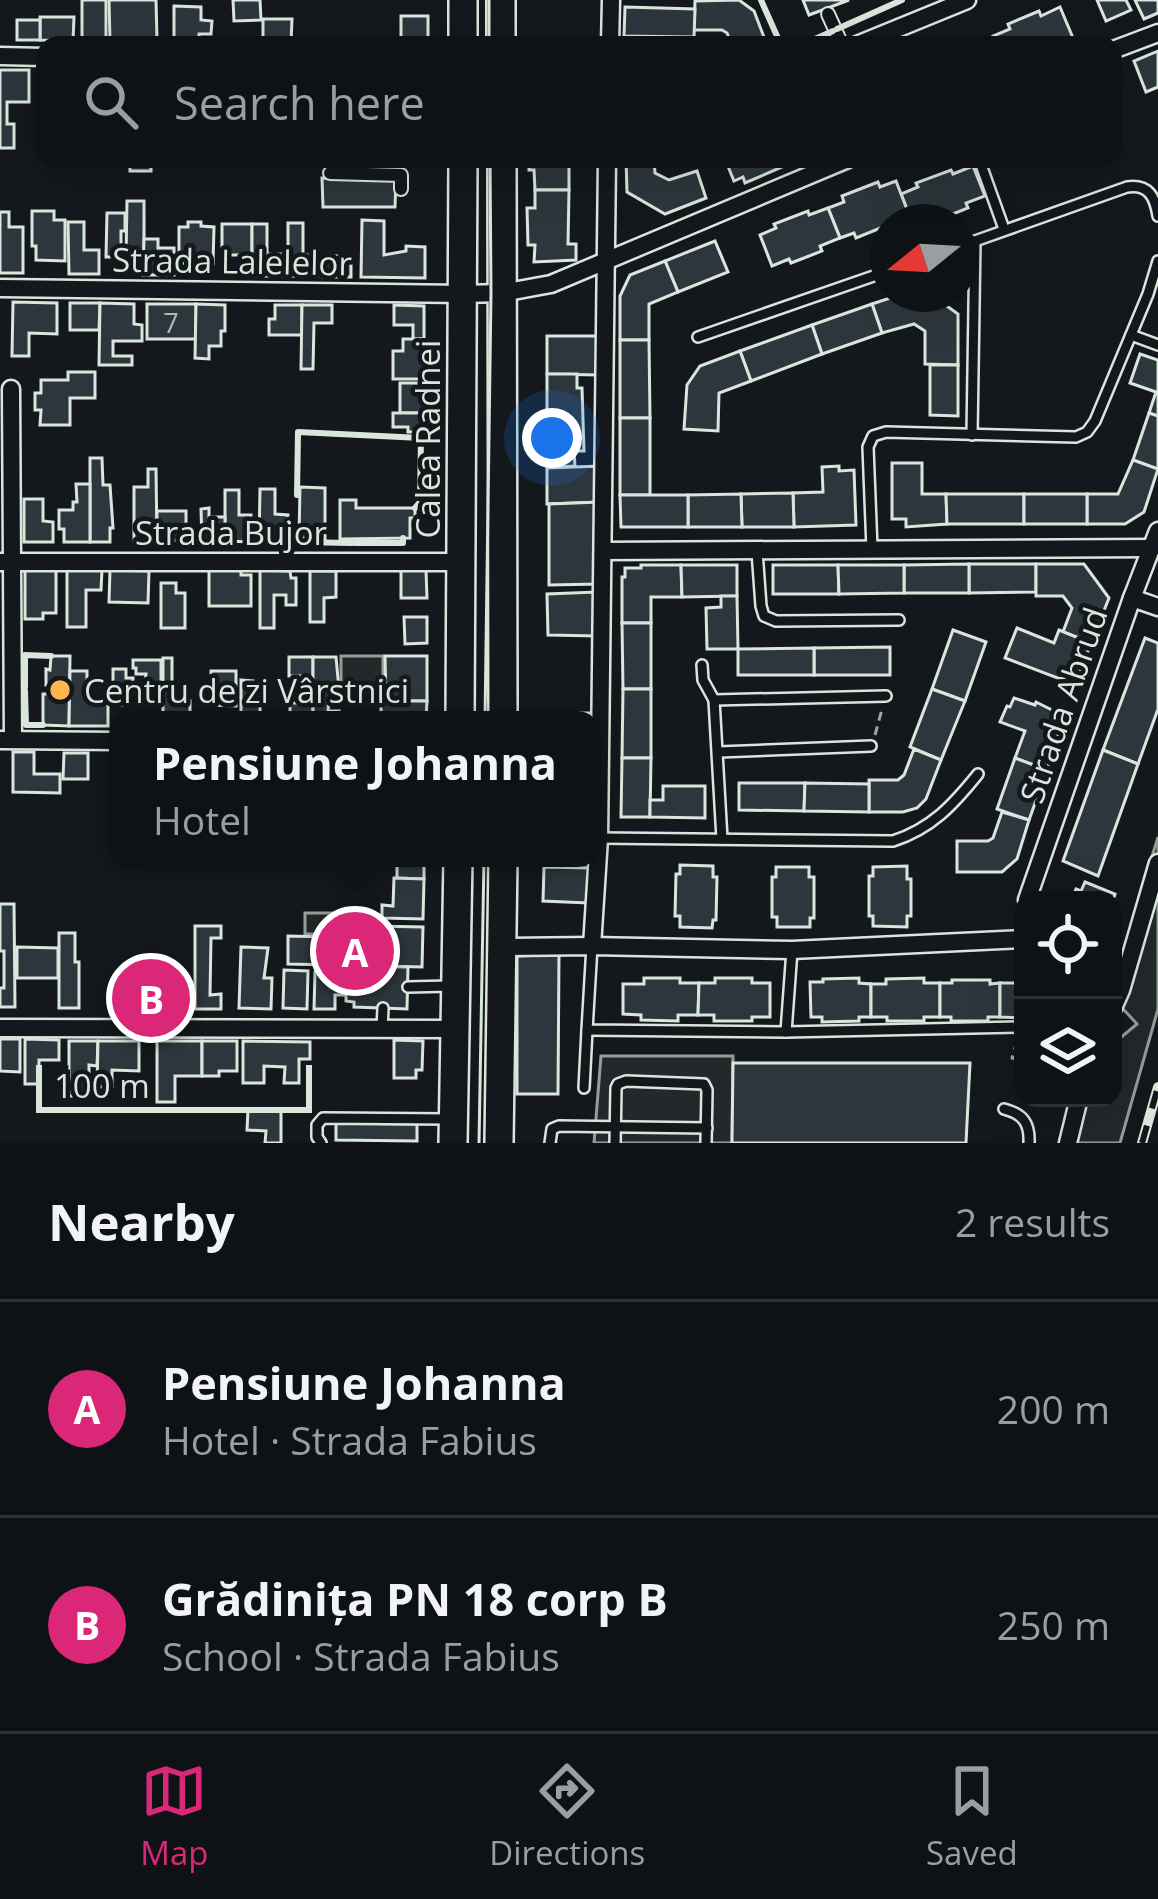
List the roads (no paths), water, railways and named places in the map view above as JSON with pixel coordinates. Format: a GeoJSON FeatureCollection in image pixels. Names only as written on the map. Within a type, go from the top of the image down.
{"type":"FeatureCollection","features":[{"type":"Feature","properties":{"kind":"main road"},"geometry":{"type":"LineString","coordinates":[[463,0],[463,36]]}},
{"type":"Feature","properties":{"kind":"main road"},"geometry":{"type":"LineString","coordinates":[[501,0],[501,36]]}},
{"type":"Feature","properties":{"kind":"main road","name":"Calea Radnei"},"geometry":{"type":"LineString","coordinates":[[460,711],[463,168]]}},
{"type":"Feature","properties":{"kind":"main road"},"geometry":{"type":"LineString","coordinates":[[502,168],[503,711]]}},
{"type":"Feature","properties":{"kind":"main road"},"geometry":{"type":"LineString","coordinates":[[454,1131],[458,867]]}},
{"type":"Feature","properties":{"kind":"main road"},"geometry":{"type":"LineString","coordinates":[[502,867],[503,1137]]}},
{"type":"Feature","properties":{"kind":"street"},"geometry":{"type":"LineString","coordinates":[[610,36],[611,0]]}},
{"type":"Feature","properties":{"kind":"street"},"geometry":{"type":"LineString","coordinates":[[879,36],[967,0]]}},
{"type":"Feature","properties":{"kind":"street"},"geometry":{"type":"LineString","coordinates":[[828,14],[838,36]]}},
{"type":"Feature","properties":{"kind":"street"},"geometry":{"type":"LineString","coordinates":[[1122,47],[1158,33]]}},
{"type":"Feature","properties":{"kind":"street"},"geometry":{"type":"LineString","coordinates":[[0,56],[36,57]]}},
{"type":"Feature","properties":{"kind":"street"},"geometry":{"type":"LineString","coordinates":[[601,723],[607,168]]}},
{"type":"Feature","properties":{"kind":"street","name":"Strada Lalelelor"},"geometry":{"type":"LineString","coordinates":[[0,288],[502,293],[551,284],[827,168]]}},
{"type":"Feature","properties":{"kind":"street"},"geometry":{"type":"LineString","coordinates":[[330,173],[401,175],[401,189]]}},
{"type":"Feature","properties":{"kind":"street"},"geometry":{"type":"LineString","coordinates":[[11,389],[6,740],[109,741]]}},
{"type":"Feature","properties":{"kind":"street"},"geometry":{"type":"LineString","coordinates":[[604,551],[872,550],[1155,539]]}},
{"type":"Feature","properties":{"kind":"street","name":"Strada Abrud"},"geometry":{"type":"LineString","coordinates":[[1030,891],[1155,539]]}},
{"type":"Feature","properties":{"kind":"street","name":"Strada Bujor"},"geometry":{"type":"LineString","coordinates":[[6,562],[463,562]]}},
{"type":"Feature","properties":{"kind":"street"},"geometry":{"type":"LineString","coordinates":[[1132,598],[1158,607]]}},
{"type":"Feature","properties":{"kind":"street"},"geometry":{"type":"LineString","coordinates":[[1117,999],[1158,863]]}},
{"type":"Feature","properties":{"kind":"street"},"geometry":{"type":"LineString","coordinates":[[592,946],[597,867]]}},
{"type":"Feature","properties":{"kind":"street"},"geometry":{"type":"LineString","coordinates":[[502,947],[792,950],[1014,939]]}},
{"type":"Feature","properties":{"kind":"street"},"geometry":{"type":"LineString","coordinates":[[0,1028],[454,1029]]}},
{"type":"Feature","properties":{"kind":"street"},"geometry":{"type":"LineString","coordinates":[[1068,1143],[1077,1107]]}},
{"type":"Feature","properties":{"kind":"lane"},"geometry":{"type":"LineString","coordinates":[[982,168],[1004,229]]}},
{"type":"Feature","properties":{"kind":"lane"},"geometry":{"type":"LineString","coordinates":[[978,240],[1139,185],[1149,190],[1158,216]]}},
{"type":"Feature","properties":{"kind":"lane"},"geometry":{"type":"LineString","coordinates":[[872,550],[868,447],[873,436],[886,432],[1076,437],[1088,432],[1158,261]]}},
{"type":"Feature","properties":{"kind":"lane"},"geometry":{"type":"LineString","coordinates":[[698,337],[870,277]]}},
{"type":"Feature","properties":{"kind":"lane"},"geometry":{"type":"LineString","coordinates":[[972,435],[974,312]]}},
{"type":"Feature","properties":{"kind":"lane"},"geometry":{"type":"LineString","coordinates":[[1130,335],[1158,345]]}},
{"type":"Feature","properties":{"kind":"lane"},"geometry":{"type":"LineString","coordinates":[[757,551],[764,616],[776,621],[899,620]]}},
{"type":"Feature","properties":{"kind":"lane"},"geometry":{"type":"LineString","coordinates":[[702,665],[703,680],[714,700],[722,839]]}},
{"type":"Feature","properties":{"kind":"lane"},"geometry":{"type":"LineString","coordinates":[[714,700],[886,696]]}},
{"type":"Feature","properties":{"kind":"lane"},"geometry":{"type":"LineString","coordinates":[[719,752],[871,746]]}},
{"type":"Feature","properties":{"kind":"lane"},"geometry":{"type":"LineString","coordinates":[[601,838],[893,841],[914,835],[952,807],[978,774]]}},
{"type":"Feature","properties":{"kind":"lane"},"geometry":{"type":"LineString","coordinates":[[584,1088],[592,946]]}},
{"type":"Feature","properties":{"kind":"lane"},"geometry":{"type":"LineString","coordinates":[[786,1032],[792,950]]}},
{"type":"Feature","properties":{"kind":"lane"},"geometry":{"type":"LineString","coordinates":[[408,987],[456,986]]}},
{"type":"Feature","properties":{"kind":"lane"},"geometry":{"type":"LineString","coordinates":[[382,1008],[382,1029]]}},
{"type":"Feature","properties":{"kind":"lane"},"geometry":{"type":"LineString","coordinates":[[587,1030],[1014,1027]]}},
{"type":"Feature","properties":{"kind":"lane"},"geometry":{"type":"LineString","coordinates":[[615,1143],[618,1084],[650,1082],[704,1084],[706,1143]]}},
{"type":"Feature","properties":{"kind":"lane"},"geometry":{"type":"LineString","coordinates":[[1004,1109],[1024,1119],[1030,1128],[1029,1143]]}},
{"type":"Feature","properties":{"kind":"lane"},"geometry":{"type":"LineString","coordinates":[[321,1143],[317,1125],[323,1118],[454,1131]]}},
{"type":"Feature","properties":{"kind":"lane"},"geometry":{"type":"LineString","coordinates":[[550,1143],[552,1130],[559,1126],[706,1128]]}},
{"type":"Feature","properties":{"kind":"tram line"},"geometry":{"type":"LineString","coordinates":[[489,0],[489,36]]}},
{"type":"Feature","properties":{"kind":"tram line"},"geometry":{"type":"LineString","coordinates":[[485,711],[490,168]]}},
{"type":"Feature","properties":{"kind":"tram line"},"geometry":{"type":"LineString","coordinates":[[479,1143],[484,867]]}},
{"type":"Feature","properties":{"kind":"railway"},"geometry":{"type":"LineString","coordinates":[[1142,1143],[1158,1087]]}},
{"type":"Feature","properties":{"kind":"place","name":"Centru de zi Vârstnici"},"geometry":{"type":"Point","coordinates":[60,690]}},
{"type":"Feature","properties":{"kind":"place","name":"Pensiune Johanna"},"geometry":{"type":"Point","coordinates":[355,951]}},
{"type":"Feature","properties":{"kind":"place","name":"Grădinița PN 18 corp B"},"geometry":{"type":"Point","coordinates":[151,998]}}]}
